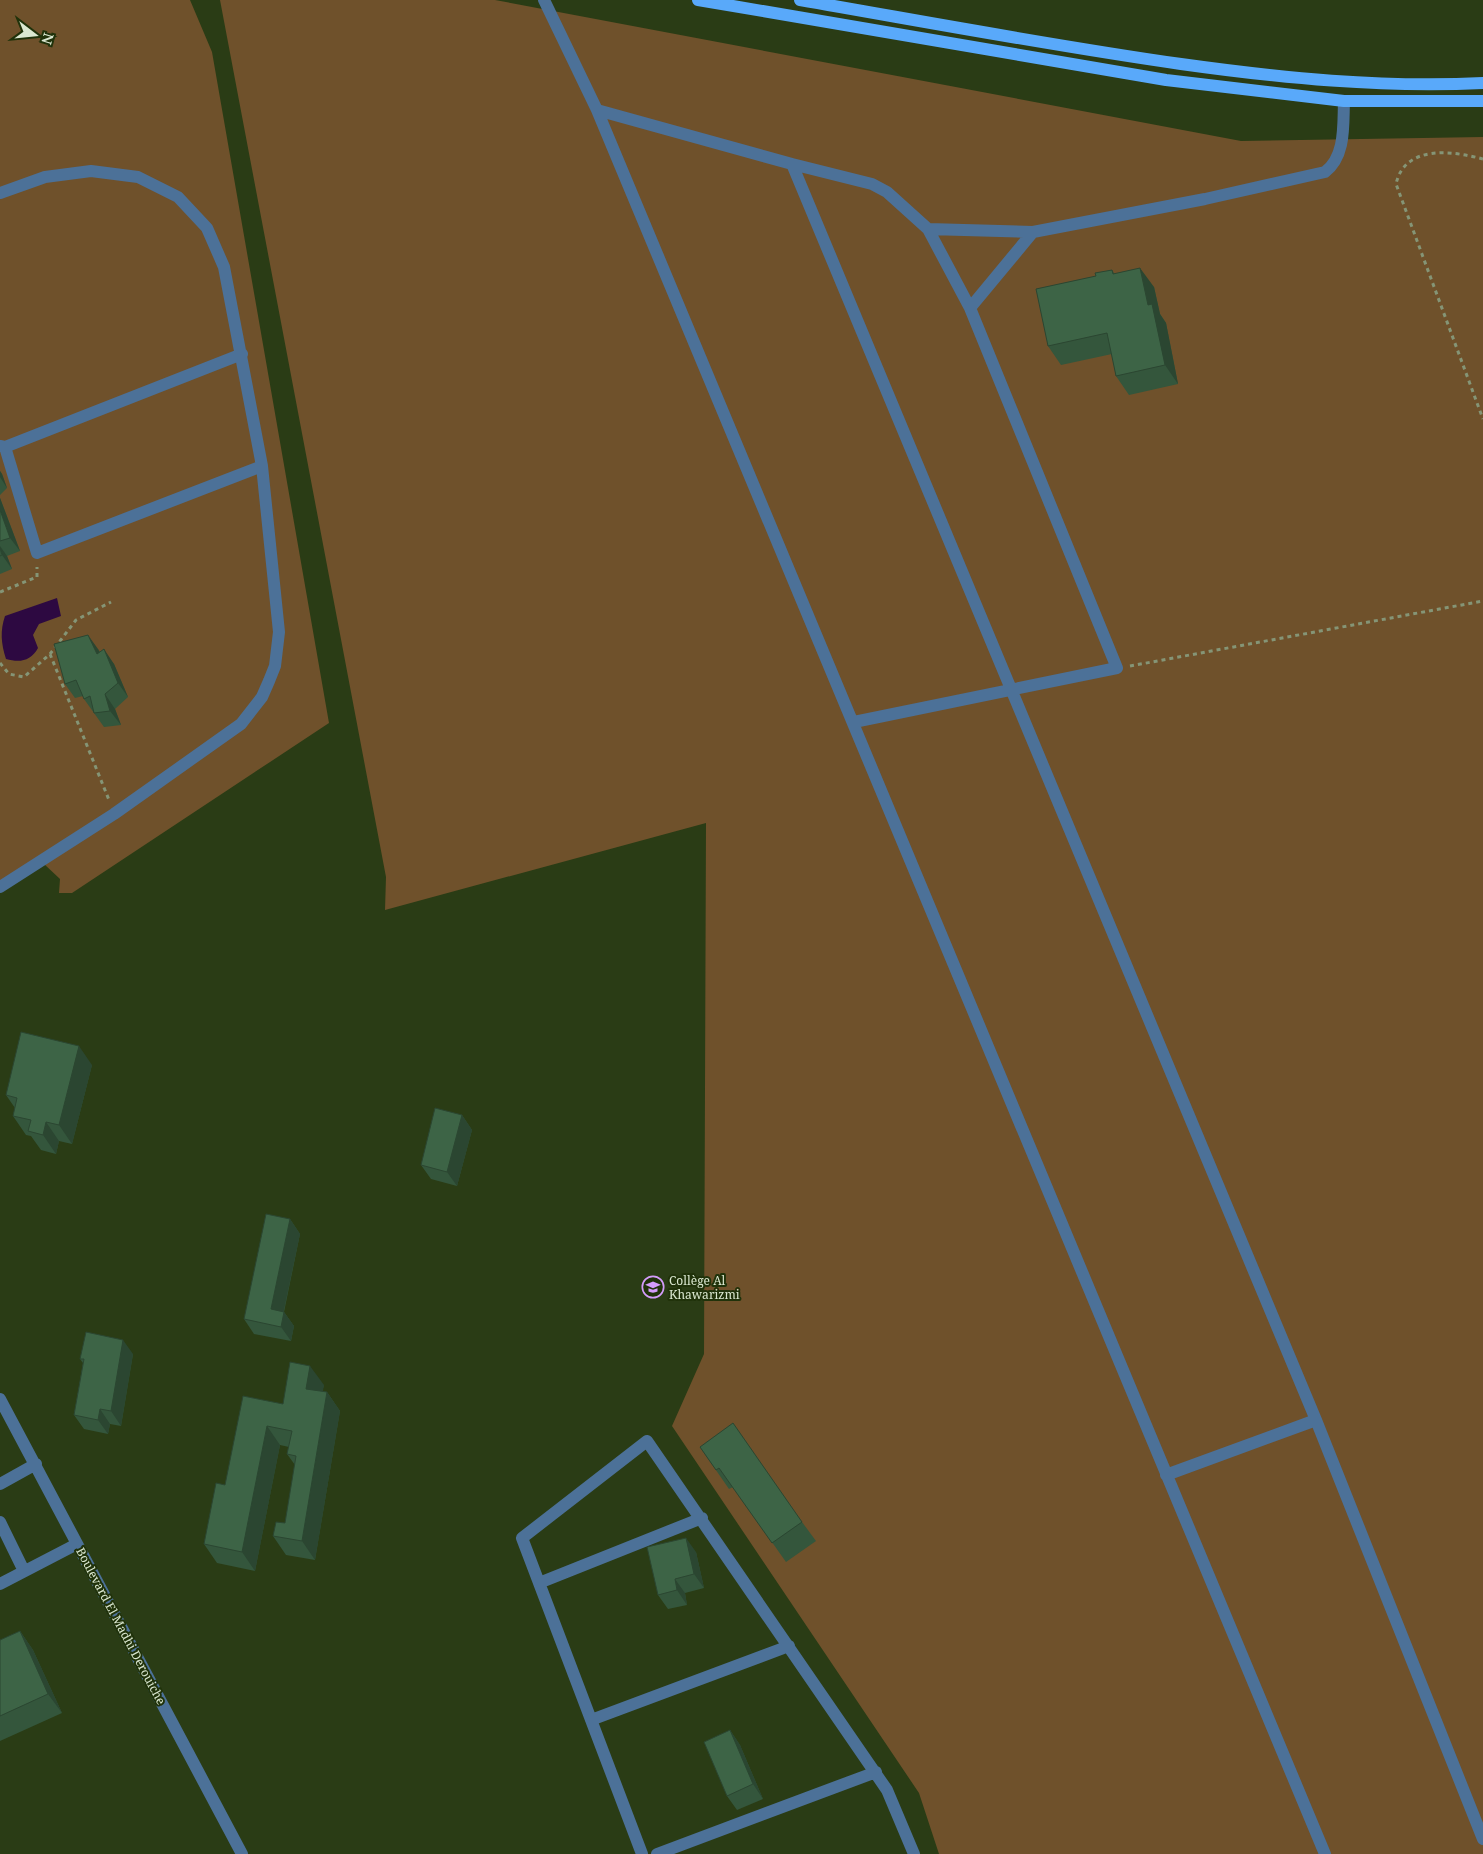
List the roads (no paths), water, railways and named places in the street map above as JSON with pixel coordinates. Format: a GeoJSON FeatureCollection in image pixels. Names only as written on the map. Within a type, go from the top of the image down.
{"type":"FeatureCollection","features":[{"type":"Feature","properties":{"kind":"main road"},"geometry":{"type":"LineString","coordinates":[[698,0],[1142,76],[1344,101],[1483,101]]}},
{"type":"Feature","properties":{"kind":"main road"},"geometry":{"type":"LineString","coordinates":[[800,0],[1103,53],[1224,70],[1330,81],[1448,85],[1483,83]]}},
{"type":"Feature","properties":{"kind":"street"},"geometry":{"type":"LineString","coordinates":[[544,0],[597,110],[1325,1854]]}},
{"type":"Feature","properties":{"kind":"street"},"geometry":{"type":"LineString","coordinates":[[928,229],[1033,232],[1205,199],[1325,172],[1335,161],[1340,149],[1344,101]]}},
{"type":"Feature","properties":{"kind":"street"},"geometry":{"type":"LineString","coordinates":[[597,110],[792,164],[860,179],[887,192],[928,229],[970,308],[1117,668],[854,722]]}},
{"type":"Feature","properties":{"kind":"street"},"geometry":{"type":"LineString","coordinates":[[792,164],[1013,688],[1316,1420],[1483,1839]]}},
{"type":"Feature","properties":{"kind":"street"},"geometry":{"type":"LineString","coordinates":[[0,193],[45,177],[91,171],[138,177],[178,197],[207,228],[224,267],[262,466],[279,632],[275,666],[269,681],[252,711],[228,735],[114,814],[0,887]]}},
{"type":"Feature","properties":{"kind":"street"},"geometry":{"type":"LineString","coordinates":[[970,308],[1033,232]]}},
{"type":"Feature","properties":{"kind":"street"},"geometry":{"type":"LineString","coordinates":[[242,354],[2,446],[37,554],[262,466]]}},
{"type":"Feature","properties":{"kind":"street","name":"Boulevard El Madhi Derouiche"},"geometry":{"type":"LineString","coordinates":[[0,1399],[242,1854]]}},
{"type":"Feature","properties":{"kind":"street"},"geometry":{"type":"LineString","coordinates":[[1166,1475],[1316,1420]]}},
{"type":"Feature","properties":{"kind":"street"},"geometry":{"type":"LineString","coordinates":[[642,1854],[522,1538],[647,1440],[876,1772],[887,1790],[914,1854]]}},
{"type":"Feature","properties":{"kind":"street"},"geometry":{"type":"LineString","coordinates":[[0,1484],[36,1464]]}},
{"type":"Feature","properties":{"kind":"street"},"geometry":{"type":"LineString","coordinates":[[539,1583],[702,1518]]}},
{"type":"Feature","properties":{"kind":"street"},"geometry":{"type":"LineString","coordinates":[[0,1522],[24,1571]]}},
{"type":"Feature","properties":{"kind":"street"},"geometry":{"type":"LineString","coordinates":[[0,1584],[77,1544]]}},
{"type":"Feature","properties":{"kind":"street"},"geometry":{"type":"LineString","coordinates":[[591,1720],[789,1646]]}},
{"type":"Feature","properties":{"kind":"street"},"geometry":{"type":"LineString","coordinates":[[657,1854],[876,1772]]}},
{"type":"Feature","properties":{"kind":"place","name":"Collège Al Khawarizmi"},"geometry":{"type":"Point","coordinates":[653,1287]}}]}
